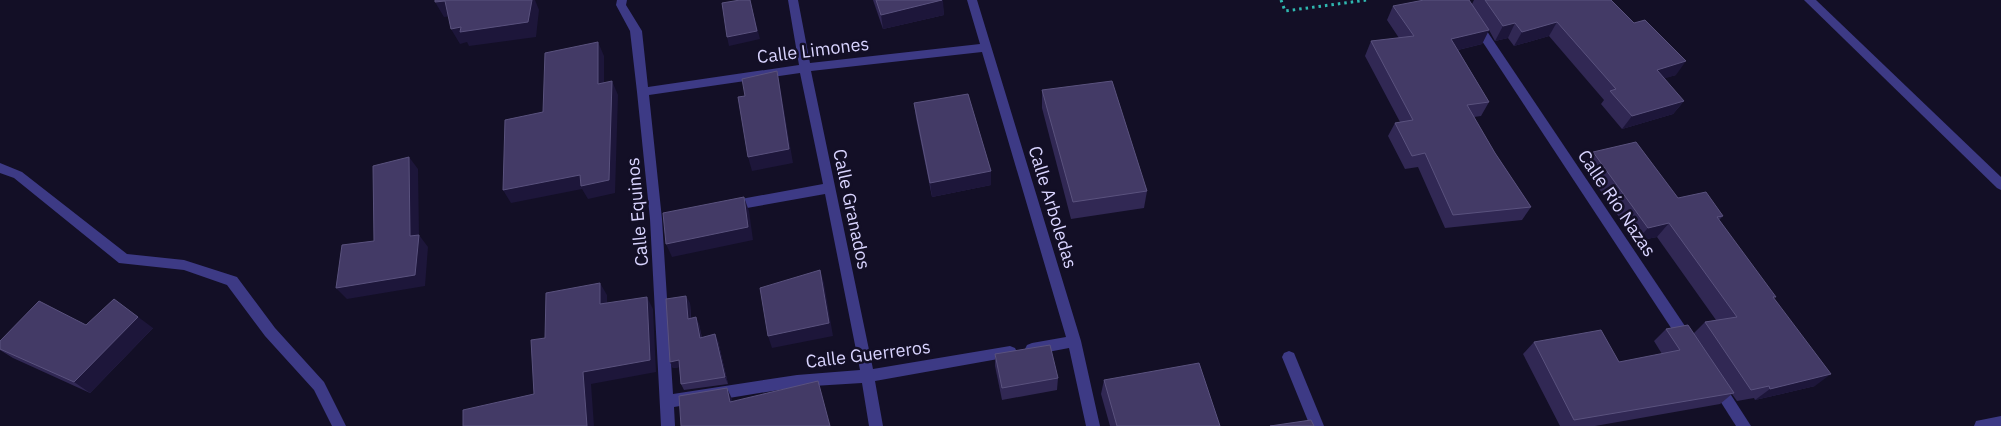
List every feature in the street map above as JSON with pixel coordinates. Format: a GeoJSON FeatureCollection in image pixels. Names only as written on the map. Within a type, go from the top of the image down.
{"type":"FeatureCollection","features":[{"type":"Feature","properties":{"kind":"street","name":"Calle Equinos"},"geometry":{"type":"LineString","coordinates":[[622,0],[621,5],[636,31],[661,218],[668,426]]}},
{"type":"Feature","properties":{"kind":"street","name":"Calle Granados"},"geometry":{"type":"LineString","coordinates":[[793,0],[804,68],[868,376],[876,426]]}},
{"type":"Feature","properties":{"kind":"street","name":"Calle Arboledas"},"geometry":{"type":"LineString","coordinates":[[972,0],[1074,342],[1093,426]]}},
{"type":"Feature","properties":{"kind":"street","name":"Calle Río Nazas"},"geometry":{"type":"LineString","coordinates":[[1460,0],[1694,351]]}},
{"type":"Feature","properties":{"kind":"street"},"geometry":{"type":"LineString","coordinates":[[1809,0],[2001,185]]}},
{"type":"Feature","properties":{"kind":"street","name":"Calle Limones"},"geometry":{"type":"LineString","coordinates":[[643,92],[804,68],[987,47]]}},
{"type":"Feature","properties":{"kind":"street"},"geometry":{"type":"LineString","coordinates":[[0,168],[18,175],[124,259],[184,265],[232,281],[270,332],[320,386],[339,426]]}},
{"type":"Feature","properties":{"kind":"street"},"geometry":{"type":"LineString","coordinates":[[714,209],[830,188]]}},
{"type":"Feature","properties":{"kind":"street","name":"Calle Guerreros"},"geometry":{"type":"LineString","coordinates":[[666,402],[797,381],[868,376],[1074,342]]}},
{"type":"Feature","properties":{"kind":"street"},"geometry":{"type":"LineString","coordinates":[[1289,357],[1317,426]]}},
{"type":"Feature","properties":{"kind":"street"},"geometry":{"type":"LineString","coordinates":[[1711,376],[1744,426]]}},
{"type":"Feature","properties":{"kind":"street"},"geometry":{"type":"LineString","coordinates":[[1981,426],[2001,424]]}},
{"type":"Feature","properties":{"kind":"path"},"geometry":{"type":"LineString","coordinates":[[1281,0],[1286,11],[1367,0]]}},
{"type":"Feature","properties":{"kind":"building"},"geometry":{"type":"Polygon","coordinates":[[[435,0],[532,0],[528,22],[460,32],[461,27],[451,29],[445,1],[435,2],[435,0]]]}},
{"type":"Feature","properties":{"kind":"building"},"geometry":{"type":"Polygon","coordinates":[[[750,0],[757,31],[727,37],[722,3],[750,0]]]}},
{"type":"Feature","properties":{"kind":"building"},"geometry":{"type":"Polygon","coordinates":[[[876,0],[942,0],[881,15],[876,0]]]}},
{"type":"Feature","properties":{"kind":"building"},"geometry":{"type":"Polygon","coordinates":[[[1424,0],[1469,0],[1489,30],[1451,39],[1489,102],[1467,105],[1495,153],[1531,207],[1453,215],[1425,153],[1412,156],[1395,123],[1413,120],[1371,41],[1414,36],[1393,6],[1424,0]]]}},
{"type":"Feature","properties":{"kind":"building"},"geometry":{"type":"Polygon","coordinates":[[[1485,0],[1611,0],[1634,23],[1645,20],[1686,61],[1657,70],[1684,101],[1632,116],[1610,91],[1616,89],[1557,22],[1522,32],[1515,23],[1503,26],[1485,0]]]}},
{"type":"Feature","properties":{"kind":"building"},"geometry":{"type":"Polygon","coordinates":[[[598,42],[598,84],[612,81],[609,180],[581,186],[580,175],[503,190],[505,120],[543,112],[545,53],[598,42]]]}},
{"type":"Feature","properties":{"kind":"building"},"geometry":{"type":"Polygon","coordinates":[[[777,71],[789,149],[748,157],[738,97],[745,96],[742,79],[777,71]]]}},
{"type":"Feature","properties":{"kind":"building"},"geometry":{"type":"Polygon","coordinates":[[[1112,81],[1147,191],[1073,202],[1042,90],[1112,81]]]}},
{"type":"Feature","properties":{"kind":"building"},"geometry":{"type":"Polygon","coordinates":[[[968,94],[991,171],[930,183],[914,103],[968,94]]]}},
{"type":"Feature","properties":{"kind":"building"},"geometry":{"type":"Polygon","coordinates":[[[1636,142],[1678,198],[1706,192],[1723,216],[1717,217],[1776,297],[1773,297],[1831,374],[1770,389],[1769,386],[1751,390],[1705,322],[1737,317],[1669,223],[1648,228],[1593,152],[1636,142]]]}},
{"type":"Feature","properties":{"kind":"building"},"geometry":{"type":"Polygon","coordinates":[[[409,157],[410,236],[419,235],[415,275],[336,288],[342,245],[374,241],[373,166],[409,157]]]}},
{"type":"Feature","properties":{"kind":"building"},"geometry":{"type":"Polygon","coordinates":[[[744,197],[748,227],[666,244],[663,213],[744,197]]]}},
{"type":"Feature","properties":{"kind":"building"},"geometry":{"type":"Polygon","coordinates":[[[820,270],[829,323],[768,336],[760,288],[820,270]]]}},
{"type":"Feature","properties":{"kind":"building"},"geometry":{"type":"Polygon","coordinates":[[[600,283],[600,304],[647,297],[650,360],[583,372],[587,426],[463,426],[463,410],[534,394],[531,340],[545,338],[546,293],[600,283]]]}},
{"type":"Feature","properties":{"kind":"building"},"geometry":{"type":"Polygon","coordinates":[[[686,296],[688,319],[696,317],[700,338],[715,334],[725,377],[681,384],[679,360],[670,362],[666,299],[686,296]]]}},
{"type":"Feature","properties":{"kind":"building"},"geometry":{"type":"Polygon","coordinates":[[[114,299],[138,317],[74,382],[0,349],[0,341],[39,301],[86,325],[114,299]]]}},
{"type":"Feature","properties":{"kind":"building"},"geometry":{"type":"Polygon","coordinates":[[[1688,325],[1734,393],[1574,420],[1534,342],[1601,330],[1619,362],[1680,350],[1666,329],[1688,325]]]}},
{"type":"Feature","properties":{"kind":"building"},"geometry":{"type":"Polygon","coordinates":[[[1050,345],[1058,378],[1002,388],[995,354],[1050,345]]]}},
{"type":"Feature","properties":{"kind":"building"},"geometry":{"type":"Polygon","coordinates":[[[1199,363],[1220,426],[1117,426],[1104,380],[1199,363]]]}},
{"type":"Feature","properties":{"kind":"building"},"geometry":{"type":"Polygon","coordinates":[[[818,381],[830,426],[681,426],[679,396],[727,388],[730,402],[818,381]]]}},
{"type":"Feature","properties":{"kind":"building"},"geometry":{"type":"Polygon","coordinates":[[[1311,420],[1314,426],[1270,426],[1311,420]]]}}]}
